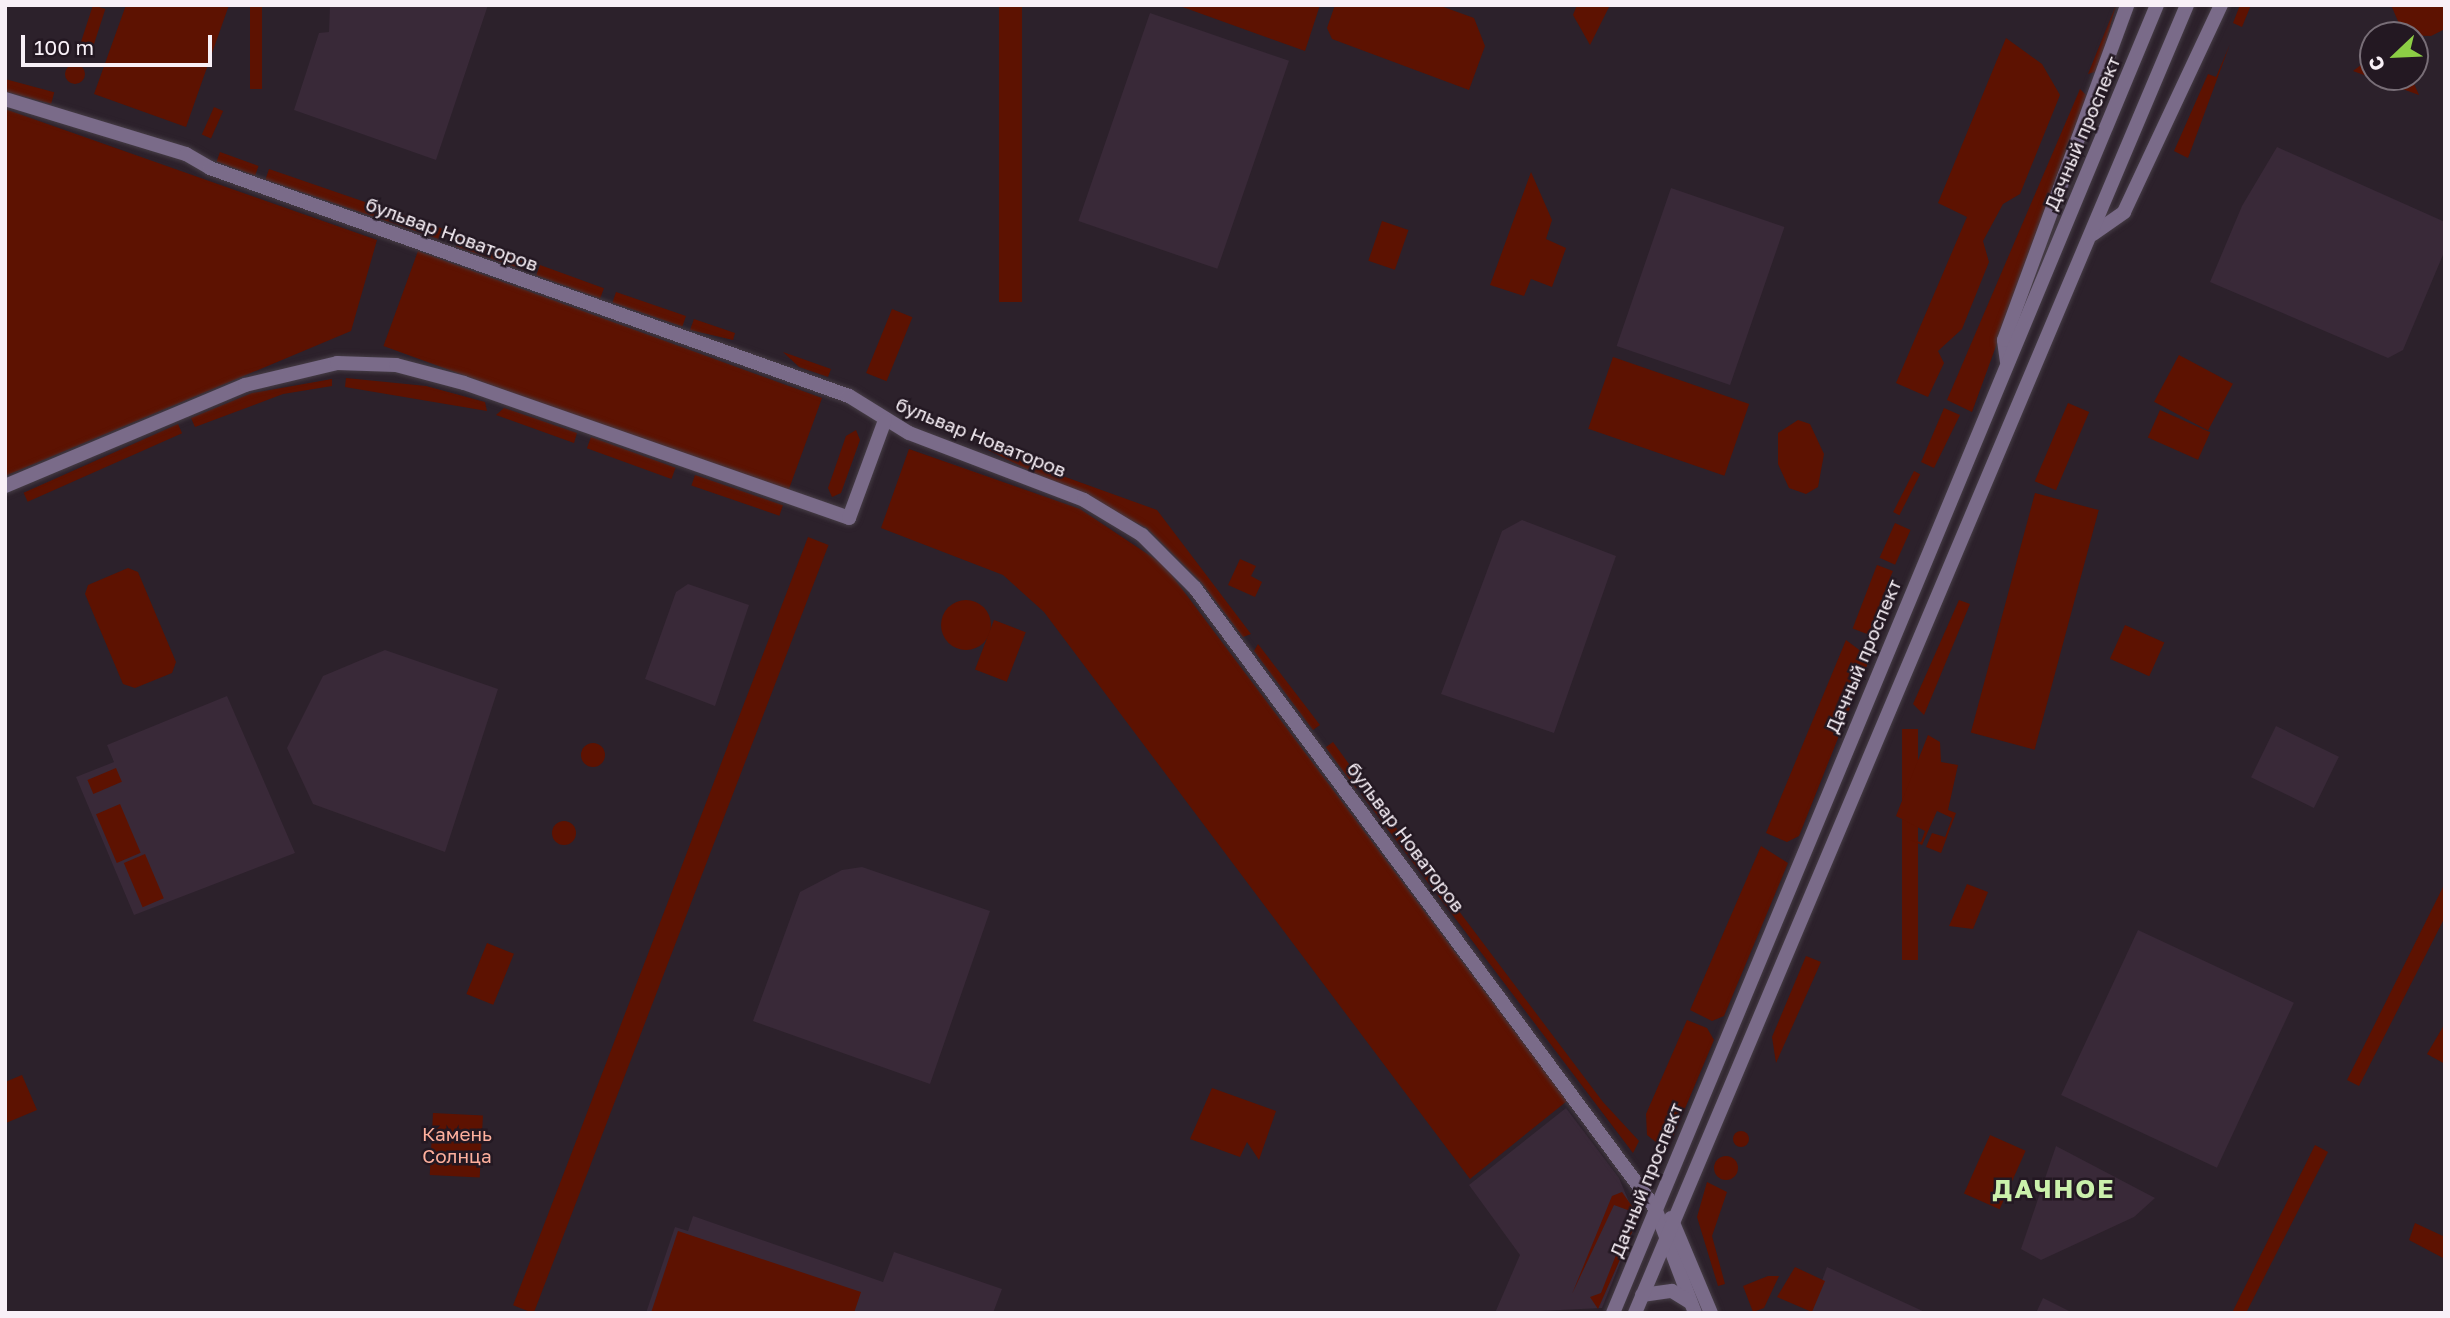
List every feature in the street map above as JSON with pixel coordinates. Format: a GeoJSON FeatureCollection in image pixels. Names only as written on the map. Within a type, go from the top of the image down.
{"type":"FeatureCollection","features":[{"type":"Feature","properties":{"kind":"main road"},"geometry":{"type":"LineString","coordinates":[[2007,363],[2004,340],[2127,5]]}},
{"type":"Feature","properties":{"kind":"main road","name":"Дачный проспект"},"geometry":{"type":"LineString","coordinates":[[1635,1313],[2187,5]]}},
{"type":"Feature","properties":{"kind":"main road"},"geometry":{"type":"LineString","coordinates":[[2092,235],[2124,212],[2221,5]]}},
{"type":"Feature","properties":{"kind":"main road","name":"Дачный проспект"},"geometry":{"type":"LineString","coordinates":[[1613,1313],[2155,11]]}},
{"type":"Feature","properties":{"kind":"main road","name":"бульвар Новаторов"},"geometry":{"type":"LineString","coordinates":[[5,99],[77,116],[186,154],[210,168],[849,396],[885,420],[1084,500],[1170,560],[1655,1208],[1694,1309]]}},
{"type":"Feature","properties":{"kind":"main road"},"geometry":{"type":"LineString","coordinates":[[5,486],[245,386],[297,369],[354,362],[464,383],[849,519],[885,420]]}},
{"type":"Feature","properties":{"kind":"main road","name":"бульвар Новаторов"},"geometry":{"type":"LineString","coordinates":[[1655,1208],[1674,1220]]}},
{"type":"Feature","properties":{"kind":"main road"},"geometry":{"type":"LineString","coordinates":[[1674,1220],[1711,1313]]}},
{"type":"Feature","properties":{"kind":"main road"},"geometry":{"type":"LineString","coordinates":[[1642,1295],[1672,1291],[1694,1309]]}},
{"type":"Feature","properties":{"kind":"shaded area"},"geometry":{"type":"Polygon","coordinates":[[[330,5],[488,5],[436,160],[294,110],[319,33],[329,32],[330,5]]]}},
{"type":"Feature","properties":{"kind":"shaded area"},"geometry":{"type":"Polygon","coordinates":[[[1150,13],[1289,61],[1217,269],[1078,221],[1150,13]]]}},
{"type":"Feature","properties":{"kind":"shaded area"},"geometry":{"type":"Polygon","coordinates":[[[2277,147],[2445,222],[2445,250],[2403,350],[2388,358],[2210,282],[2242,206],[2277,147]]]}},
{"type":"Feature","properties":{"kind":"shaded area"},"geometry":{"type":"Polygon","coordinates":[[[1671,188],[1784,227],[1730,385],[1617,346],[1671,188]]]}},
{"type":"Feature","properties":{"kind":"shaded area"},"geometry":{"type":"Polygon","coordinates":[[[1522,520],[1616,556],[1554,733],[1441,694],[1502,531],[1522,520]]]}},
{"type":"Feature","properties":{"kind":"shaded area"},"geometry":{"type":"Polygon","coordinates":[[[688,584],[749,605],[715,706],[645,679],[676,592],[688,584]]]}},
{"type":"Feature","properties":{"kind":"shaded area"},"geometry":{"type":"Polygon","coordinates":[[[385,650],[498,689],[445,852],[313,804],[287,748],[323,676],[385,650]]]}},
{"type":"Feature","properties":{"kind":"shaded area"},"geometry":{"type":"Polygon","coordinates":[[[227,696],[295,853],[134,915],[76,777],[114,762],[107,745],[227,696]]]}},
{"type":"Feature","properties":{"kind":"shaded area"},"geometry":{"type":"Polygon","coordinates":[[[2276,726],[2339,757],[2314,808],[2251,777],[2276,726]]]}},
{"type":"Feature","properties":{"kind":"shaded area"},"geometry":{"type":"Polygon","coordinates":[[[862,867],[990,911],[930,1084],[753,1021],[800,892],[842,870],[862,867]]]}},
{"type":"Feature","properties":{"kind":"shaded area"},"geometry":{"type":"Polygon","coordinates":[[[2138,930],[2294,1003],[2217,1168],[2061,1095],[2138,930]]]}},
{"type":"Feature","properties":{"kind":"shaded area"},"geometry":{"type":"Polygon","coordinates":[[[1566,1108],[1619,1178],[1637,1221],[1602,1308],[1495,1313],[1520,1255],[1469,1185],[1566,1108]]]}},
{"type":"Feature","properties":{"kind":"shaded area"},"geometry":{"type":"Polygon","coordinates":[[[2056,1146],[2155,1198],[2134,1217],[2041,1260],[2021,1249],[2056,1146]]]}},
{"type":"Feature","properties":{"kind":"shaded area"},"geometry":{"type":"Polygon","coordinates":[[[693,1216],[883,1282],[894,1252],[1002,1289],[993,1313],[646,1313],[675,1227],[688,1231],[693,1216]]]}},
{"type":"Feature","properties":{"kind":"shaded area"},"geometry":{"type":"Polygon","coordinates":[[[1827,1267],[1927,1313],[1810,1313],[1827,1267]]]}},
{"type":"Feature","properties":{"kind":"shaded area"},"geometry":{"type":"Polygon","coordinates":[[[2043,1298],[2073,1313],[2036,1313],[2043,1298]]]}},
{"type":"Feature","properties":{"kind":"green space"},"geometry":{"type":"Polygon","coordinates":[[[93,5],[105,9],[91,53],[79,49],[93,5]]]}},
{"type":"Feature","properties":{"kind":"green space"},"geometry":{"type":"Polygon","coordinates":[[[126,5],[229,5],[186,127],[94,94],[126,5]]]}},
{"type":"Feature","properties":{"kind":"green space"},"geometry":{"type":"Polygon","coordinates":[[[250,5],[262,5],[262,89],[250,89],[250,5]]]}},
{"type":"Feature","properties":{"kind":"green space"},"geometry":{"type":"Polygon","coordinates":[[[999,5],[1022,5],[1022,302],[999,302],[999,5]]]}},
{"type":"Feature","properties":{"kind":"green space"},"geometry":{"type":"Polygon","coordinates":[[[1177,5],[1320,5],[1305,51],[1177,5]]]}},
{"type":"Feature","properties":{"kind":"green space"},"geometry":{"type":"Polygon","coordinates":[[[1335,5],[1438,5],[1474,18],[1485,46],[1469,90],[1332,39],[1327,28],[1335,5]]]}},
{"type":"Feature","properties":{"kind":"green space"},"geometry":{"type":"Polygon","coordinates":[[[1577,5],[1610,5],[1590,45],[1573,15],[1577,5]]]}},
{"type":"Feature","properties":{"kind":"green space"},"geometry":{"type":"Polygon","coordinates":[[[2116,5],[2098,71],[2088,74],[2116,5]]]}},
{"type":"Feature","properties":{"kind":"green space"},"geometry":{"type":"Polygon","coordinates":[[[2240,5],[2251,5],[2242,27],[2233,23],[2240,5]]]}},
{"type":"Feature","properties":{"kind":"green space"},"geometry":{"type":"Polygon","coordinates":[[[2391,5],[2445,5],[2445,29],[2431,36],[2429,21],[2398,21],[2391,5]]]}},
{"type":"Feature","properties":{"kind":"green space"},"geometry":{"type":"Polygon","coordinates":[[[2006,38],[2042,64],[2060,95],[2020,194],[2003,204],[1983,241],[1989,262],[1962,329],[1938,351],[1944,363],[1928,397],[1896,383],[1967,217],[1938,203],[2006,38]]]}},
{"type":"Feature","properties":{"kind":"green space"},"geometry":{"type":"Polygon","coordinates":[[[2230,44],[2188,158],[2174,151],[2208,74],[2216,77],[2230,44]]]}},
{"type":"Feature","properties":{"kind":"green space"},"geometry":{"type":"Polygon","coordinates":[[[75,64],[82,67],[85,74],[82,81],[75,84],[68,81],[65,74],[68,67],[75,64]]]}},
{"type":"Feature","properties":{"kind":"green space"},"geometry":{"type":"Polygon","coordinates":[[[5,79],[54,92],[51,104],[5,91],[5,79]]]}},
{"type":"Feature","properties":{"kind":"green space"},"geometry":{"type":"Polygon","coordinates":[[[2080,89],[2087,96],[1972,412],[1947,400],[2080,89]]]}},
{"type":"Feature","properties":{"kind":"green space"},"geometry":{"type":"Polygon","coordinates":[[[214,107],[223,111],[211,138],[202,134],[214,107]]]}},
{"type":"Feature","properties":{"kind":"green space"},"geometry":{"type":"Polygon","coordinates":[[[5,109],[377,240],[351,331],[5,476],[5,109]]]}},
{"type":"Feature","properties":{"kind":"green space"},"geometry":{"type":"Polygon","coordinates":[[[220,152],[259,166],[255,175],[217,161],[220,152]]]}},
{"type":"Feature","properties":{"kind":"green space"},"geometry":{"type":"Polygon","coordinates":[[[269,169],[442,229],[438,239],[265,179],[269,169]]]}},
{"type":"Feature","properties":{"kind":"green space"},"geometry":{"type":"Polygon","coordinates":[[[1531,172],[1552,220],[1546,239],[1566,248],[1552,287],[1531,279],[1524,296],[1490,285],[1531,172]]]}},
{"type":"Feature","properties":{"kind":"green space"},"geometry":{"type":"Polygon","coordinates":[[[1382,221],[1408,230],[1395,270],[1368,261],[1382,221]]]}},
{"type":"Feature","properties":{"kind":"green space"},"geometry":{"type":"Polygon","coordinates":[[[459,237],[530,261],[527,271],[456,246],[459,237]]]}},
{"type":"Feature","properties":{"kind":"green space"},"geometry":{"type":"Polygon","coordinates":[[[418,251],[822,398],[788,493],[383,346],[418,251]]]}},
{"type":"Feature","properties":{"kind":"green space"},"geometry":{"type":"Polygon","coordinates":[[[540,265],[604,288],[600,299],[536,275],[540,265]]]}},
{"type":"Feature","properties":{"kind":"green space"},"geometry":{"type":"Polygon","coordinates":[[[616,292],[686,316],[682,326],[612,302],[616,292]]]}},
{"type":"Feature","properties":{"kind":"green space"},"geometry":{"type":"Polygon","coordinates":[[[892,309],[912,317],[887,381],[866,373],[892,309]]]}},
{"type":"Feature","properties":{"kind":"green space"},"geometry":{"type":"Polygon","coordinates":[[[694,319],[735,333],[733,340],[690,330],[694,319]]]}},
{"type":"Feature","properties":{"kind":"green space"},"geometry":{"type":"Polygon","coordinates":[[[783,352],[831,369],[828,377],[799,367],[783,352]]]}},
{"type":"Feature","properties":{"kind":"green space"},"geometry":{"type":"Polygon","coordinates":[[[2179,355],[2233,384],[2208,430],[2154,402],[2179,355]]]}},
{"type":"Feature","properties":{"kind":"green space"},"geometry":{"type":"Polygon","coordinates":[[[1613,357],[1749,404],[1724,476],[1588,429],[1613,357]]]}},
{"type":"Feature","properties":{"kind":"green space"},"geometry":{"type":"Polygon","coordinates":[[[346,378],[426,386],[485,402],[487,411],[345,387],[346,378]]]}},
{"type":"Feature","properties":{"kind":"green space"},"geometry":{"type":"Polygon","coordinates":[[[332,379],[332,386],[283,394],[195,427],[191,418],[252,393],[332,379]]]}},
{"type":"Feature","properties":{"kind":"green space"},"geometry":{"type":"Polygon","coordinates":[[[2068,403],[2089,412],[2056,490],[2035,481],[2068,403]]]}},
{"type":"Feature","properties":{"kind":"green space"},"geometry":{"type":"Polygon","coordinates":[[[504,408],[577,433],[574,443],[496,415],[504,408]]]}},
{"type":"Feature","properties":{"kind":"green space"},"geometry":{"type":"Polygon","coordinates":[[[1944,408],[1960,415],[1934,468],[1921,462],[1944,408]]]}},
{"type":"Feature","properties":{"kind":"green space"},"geometry":{"type":"Polygon","coordinates":[[[2160,410],[2210,432],[2198,460],[2148,437],[2160,410]]]}},
{"type":"Feature","properties":{"kind":"green space"},"geometry":{"type":"Polygon","coordinates":[[[1798,420],[1810,424],[1824,454],[1818,487],[1806,494],[1789,488],[1778,464],[1778,433],[1798,420]]]}},
{"type":"Feature","properties":{"kind":"green space"},"geometry":{"type":"Polygon","coordinates":[[[178,424],[182,433],[28,502],[24,493],[178,424]]]}},
{"type":"Feature","properties":{"kind":"green space"},"geometry":{"type":"Polygon","coordinates":[[[856,430],[860,440],[841,493],[832,497],[828,488],[846,436],[856,430]]]}},
{"type":"Feature","properties":{"kind":"green space"},"geometry":{"type":"Polygon","coordinates":[[[591,437],[676,468],[671,479],[587,448],[591,437]]]}},
{"type":"Feature","properties":{"kind":"green space"},"geometry":{"type":"Polygon","coordinates":[[[982,447],[1157,510],[1251,634],[1243,637],[1202,583],[1147,528],[982,447]]]}},
{"type":"Feature","properties":{"kind":"green space"},"geometry":{"type":"Polygon","coordinates":[[[909,449],[1080,509],[1164,565],[1567,1101],[1470,1179],[1044,612],[1003,575],[881,528],[909,449]]]}},
{"type":"Feature","properties":{"kind":"green space"},"geometry":{"type":"Polygon","coordinates":[[[1914,471],[1920,474],[1899,515],[1893,512],[1914,471]]]}},
{"type":"Feature","properties":{"kind":"green space"},"geometry":{"type":"Polygon","coordinates":[[[695,475],[783,505],[779,516],[691,485],[695,475]]]}},
{"type":"Feature","properties":{"kind":"green space"},"geometry":{"type":"Polygon","coordinates":[[[2035,493],[2099,510],[2035,750],[1971,733],[2035,493]]]}},
{"type":"Feature","properties":{"kind":"green space"},"geometry":{"type":"Polygon","coordinates":[[[1895,523],[1911,530],[1895,565],[1880,558],[1895,523]]]}},
{"type":"Feature","properties":{"kind":"green space"},"geometry":{"type":"Polygon","coordinates":[[[808,537],[829,545],[534,1313],[513,1305],[808,537]]]}},
{"type":"Feature","properties":{"kind":"green space"},"geometry":{"type":"Polygon","coordinates":[[[1240,559],[1256,566],[1251,576],[1262,582],[1255,597],[1228,585],[1240,559]]]}},
{"type":"Feature","properties":{"kind":"green space"},"geometry":{"type":"Polygon","coordinates":[[[1877,565],[1893,571],[1869,635],[1853,628],[1877,565]]]}},
{"type":"Feature","properties":{"kind":"green space"},"geometry":{"type":"Polygon","coordinates":[[[128,568],[138,572],[176,662],[172,673],[135,688],[123,684],[85,594],[88,585],[128,568]]]}},
{"type":"Feature","properties":{"kind":"green space"},"geometry":{"type":"Polygon","coordinates":[[[966,600],[984,607],[991,625],[984,643],[966,650],[948,643],[941,625],[948,607],[966,600]]]}},
{"type":"Feature","properties":{"kind":"green space"},"geometry":{"type":"Polygon","coordinates":[[[1959,600],[1970,604],[1924,715],[1913,704],[1959,600]]]}},
{"type":"Feature","properties":{"kind":"green space"},"geometry":{"type":"Polygon","coordinates":[[[994,620],[1026,632],[1007,682],[975,669],[994,620]]]}},
{"type":"Feature","properties":{"kind":"green space"},"geometry":{"type":"Polygon","coordinates":[[[2125,625],[2164,642],[2149,676],[2110,659],[2125,625]]]}},
{"type":"Feature","properties":{"kind":"green space"},"geometry":{"type":"Polygon","coordinates":[[[1846,640],[1870,658],[1799,836],[1787,842],[1766,833],[1846,640]]]}},
{"type":"Feature","properties":{"kind":"green space"},"geometry":{"type":"Polygon","coordinates":[[[1258,644],[1320,725],[1313,730],[1254,651],[1258,644]]]}},
{"type":"Feature","properties":{"kind":"green space"},"geometry":{"type":"Polygon","coordinates":[[[1902,729],[1918,729],[1918,960],[1902,960],[1902,729]]]}},
{"type":"Feature","properties":{"kind":"green space"},"geometry":{"type":"Polygon","coordinates":[[[1928,735],[1940,742],[1941,762],[1958,765],[1948,810],[1956,813],[1941,853],[1926,847],[1932,833],[1945,837],[1952,818],[1937,811],[1922,845],[1910,840],[1921,842],[1925,831],[1896,816],[1928,735]]]}},
{"type":"Feature","properties":{"kind":"green space"},"geometry":{"type":"Polygon","coordinates":[[[1333,742],[1363,783],[1356,789],[1326,747],[1333,742]]]}},
{"type":"Feature","properties":{"kind":"green space"},"geometry":{"type":"Polygon","coordinates":[[[593,743],[602,746],[605,755],[602,764],[593,767],[584,764],[581,755],[584,746],[593,743]]]}},
{"type":"Feature","properties":{"kind":"green space"},"geometry":{"type":"Polygon","coordinates":[[[116,768],[122,782],[93,794],[87,780],[116,768]]]}},
{"type":"Feature","properties":{"kind":"green space"},"geometry":{"type":"Polygon","coordinates":[[[1367,789],[1603,1102],[1639,1141],[1633,1153],[1361,794],[1367,789]]]}},
{"type":"Feature","properties":{"kind":"green space"},"geometry":{"type":"Polygon","coordinates":[[[120,804],[141,853],[117,863],[96,814],[120,804]]]}},
{"type":"Feature","properties":{"kind":"green space"},"geometry":{"type":"Polygon","coordinates":[[[564,821],[573,824],[576,833],[573,842],[564,845],[555,842],[552,833],[555,824],[564,821]]]}},
{"type":"Feature","properties":{"kind":"green space"},"geometry":{"type":"Polygon","coordinates":[[[1761,846],[1788,863],[1724,1016],[1712,1021],[1690,1010],[1761,846]]]}},
{"type":"Feature","properties":{"kind":"green space"},"geometry":{"type":"Polygon","coordinates":[[[145,854],[164,898],[143,907],[124,863],[145,854]]]}},
{"type":"Feature","properties":{"kind":"green space"},"geometry":{"type":"Polygon","coordinates":[[[2445,883],[2445,917],[2359,1086],[2347,1080],[2445,883]]]}},
{"type":"Feature","properties":{"kind":"green space"},"geometry":{"type":"Polygon","coordinates":[[[1967,884],[1988,892],[1973,929],[1949,926],[1967,884]]]}},
{"type":"Feature","properties":{"kind":"green space"},"geometry":{"type":"Polygon","coordinates":[[[487,943],[514,954],[493,1005],[466,994],[487,943]]]}},
{"type":"Feature","properties":{"kind":"green space"},"geometry":{"type":"Polygon","coordinates":[[[1806,956],[1821,962],[1776,1063],[1772,1037],[1806,956]]]}},
{"type":"Feature","properties":{"kind":"green space"},"geometry":{"type":"Polygon","coordinates":[[[1687,1020],[1707,1028],[1714,1040],[1667,1151],[1647,1135],[1646,1114],[1687,1020]]]}},
{"type":"Feature","properties":{"kind":"green space"},"geometry":{"type":"Polygon","coordinates":[[[2445,1025],[2445,1064],[2427,1054],[2445,1025]]]}},
{"type":"Feature","properties":{"kind":"green space"},"geometry":{"type":"Polygon","coordinates":[[[22,1075],[37,1110],[6,1123],[5,1082],[22,1075]]]}},
{"type":"Feature","properties":{"kind":"green space"},"geometry":{"type":"Polygon","coordinates":[[[1212,1088],[1276,1111],[1259,1160],[1247,1142],[1240,1157],[1190,1139],[1212,1088]]]}},
{"type":"Feature","properties":{"kind":"green space","name":"Камень Солнца"},"geometry":{"type":"Polygon","coordinates":[[[433,1113],[483,1116],[480,1178],[430,1175],[433,1113]]]}},
{"type":"Feature","properties":{"kind":"green space"},"geometry":{"type":"Polygon","coordinates":[[[1738,1131],[1744,1131],[1749,1139],[1747,1145],[1738,1147],[1733,1142],[1733,1136],[1738,1131]]]}},
{"type":"Feature","properties":{"kind":"green space"},"geometry":{"type":"Polygon","coordinates":[[[1990,1135],[2026,1151],[2000,1209],[1964,1193],[1990,1135]]]}},
{"type":"Feature","properties":{"kind":"green space"},"geometry":{"type":"Polygon","coordinates":[[[2315,1145],[2328,1152],[2246,1313],[2232,1313],[2315,1145]]]}},
{"type":"Feature","properties":{"kind":"green space"},"geometry":{"type":"Polygon","coordinates":[[[1726,1156],[1735,1159],[1738,1168],[1735,1177],[1726,1180],[1717,1177],[1714,1168],[1717,1159],[1726,1156]]]}},
{"type":"Feature","properties":{"kind":"green space"},"geometry":{"type":"Polygon","coordinates":[[[1707,1182],[1727,1192],[1712,1236],[1725,1284],[1718,1286],[1697,1217],[1707,1182]]]}},
{"type":"Feature","properties":{"kind":"green space"},"geometry":{"type":"Polygon","coordinates":[[[1622,1192],[1636,1212],[1637,1221],[1598,1309],[1590,1297],[1601,1293],[1633,1212],[1614,1205],[1572,1294],[1612,1196],[1622,1192]]]}},
{"type":"Feature","properties":{"kind":"green space"},"geometry":{"type":"Polygon","coordinates":[[[2415,1223],[2445,1237],[2445,1259],[2409,1240],[2415,1223]]]}},
{"type":"Feature","properties":{"kind":"green space"},"geometry":{"type":"Polygon","coordinates":[[[678,1231],[861,1292],[854,1313],[651,1313],[678,1231]]]}},
{"type":"Feature","properties":{"kind":"green space"},"geometry":{"type":"Polygon","coordinates":[[[1795,1267],[1825,1281],[1812,1312],[1777,1297],[1795,1267]]]}},
{"type":"Feature","properties":{"kind":"green space"},"geometry":{"type":"Polygon","coordinates":[[[1768,1276],[1779,1276],[1764,1308],[1753,1312],[1743,1286],[1768,1276]]]}},
{"type":"Feature","properties":{"kind":"district","name":"ДАЧНОЕ"},"geometry":{"type":"Point","coordinates":[2054,1189]}}]}
